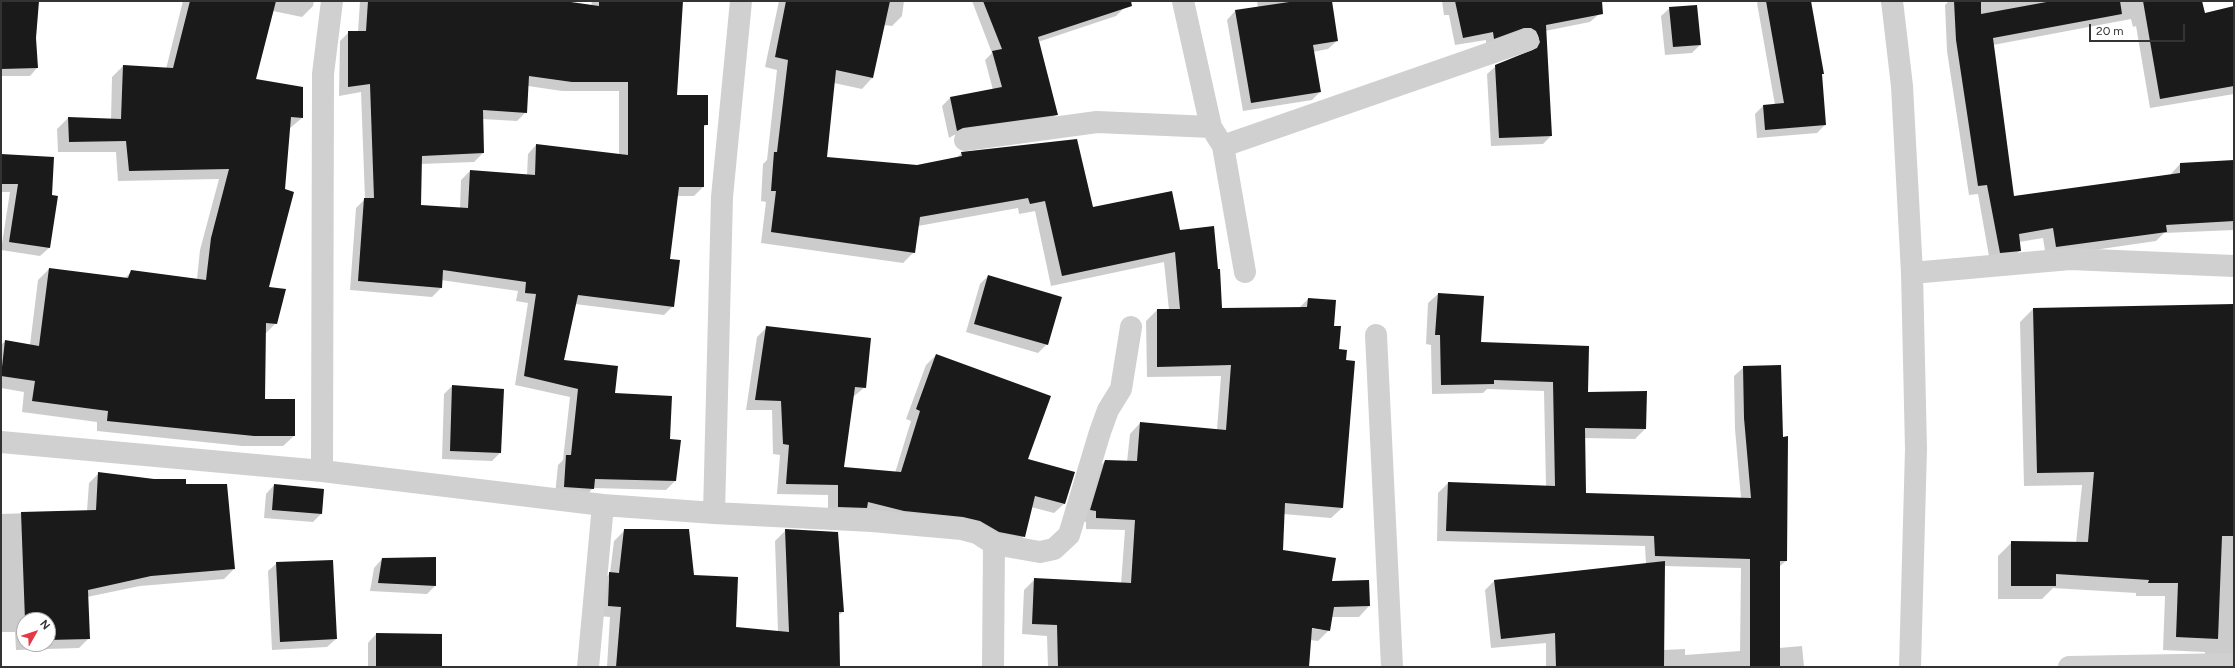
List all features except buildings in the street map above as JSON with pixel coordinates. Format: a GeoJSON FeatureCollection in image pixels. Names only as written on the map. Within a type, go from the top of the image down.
{"type":"FeatureCollection","features":[{"type":"Feature","properties":{"kind":"street"},"geometry":{"type":"LineString","coordinates":[[322,471],[323,74],[332,1]]}},
{"type":"Feature","properties":{"kind":"street"},"geometry":{"type":"LineString","coordinates":[[714,514],[722,197],[741,1]]}},
{"type":"Feature","properties":{"kind":"street"},"geometry":{"type":"LineString","coordinates":[[1183,1],[1211,127],[1223,146],[1245,272]]}},
{"type":"Feature","properties":{"kind":"street"},"geometry":{"type":"LineString","coordinates":[[1892,1],[1902,86],[1912,273],[1916,449],[1910,667]]}},
{"type":"Feature","properties":{"kind":"street"},"geometry":{"type":"LineString","coordinates":[[1223,146],[1528,40]]}},
{"type":"Feature","properties":{"kind":"street"},"geometry":{"type":"LineString","coordinates":[[965,140],[1097,122],[1211,127]]}},
{"type":"Feature","properties":{"kind":"street"},"geometry":{"type":"LineString","coordinates":[[1912,273],[2070,258],[2234,266]]}},
{"type":"Feature","properties":{"kind":"street"},"geometry":{"type":"LineString","coordinates":[[1,442],[322,471],[603,505],[714,514],[872,521],[962,529],[977,533],[994,544],[1040,552],[1054,549],[1069,534],[1100,432],[1108,410],[1120,389],[1132,327]]}},
{"type":"Feature","properties":{"kind":"street"},"geometry":{"type":"LineString","coordinates":[[1376,335],[1392,667]]}},
{"type":"Feature","properties":{"kind":"street"},"geometry":{"type":"LineString","coordinates":[[588,667],[603,505]]}},
{"type":"Feature","properties":{"kind":"street"},"geometry":{"type":"LineString","coordinates":[[993,667],[994,544]]}},
{"type":"Feature","properties":{"kind":"street"},"geometry":{"type":"LineString","coordinates":[[2069,667],[2234,664]]}}]}
